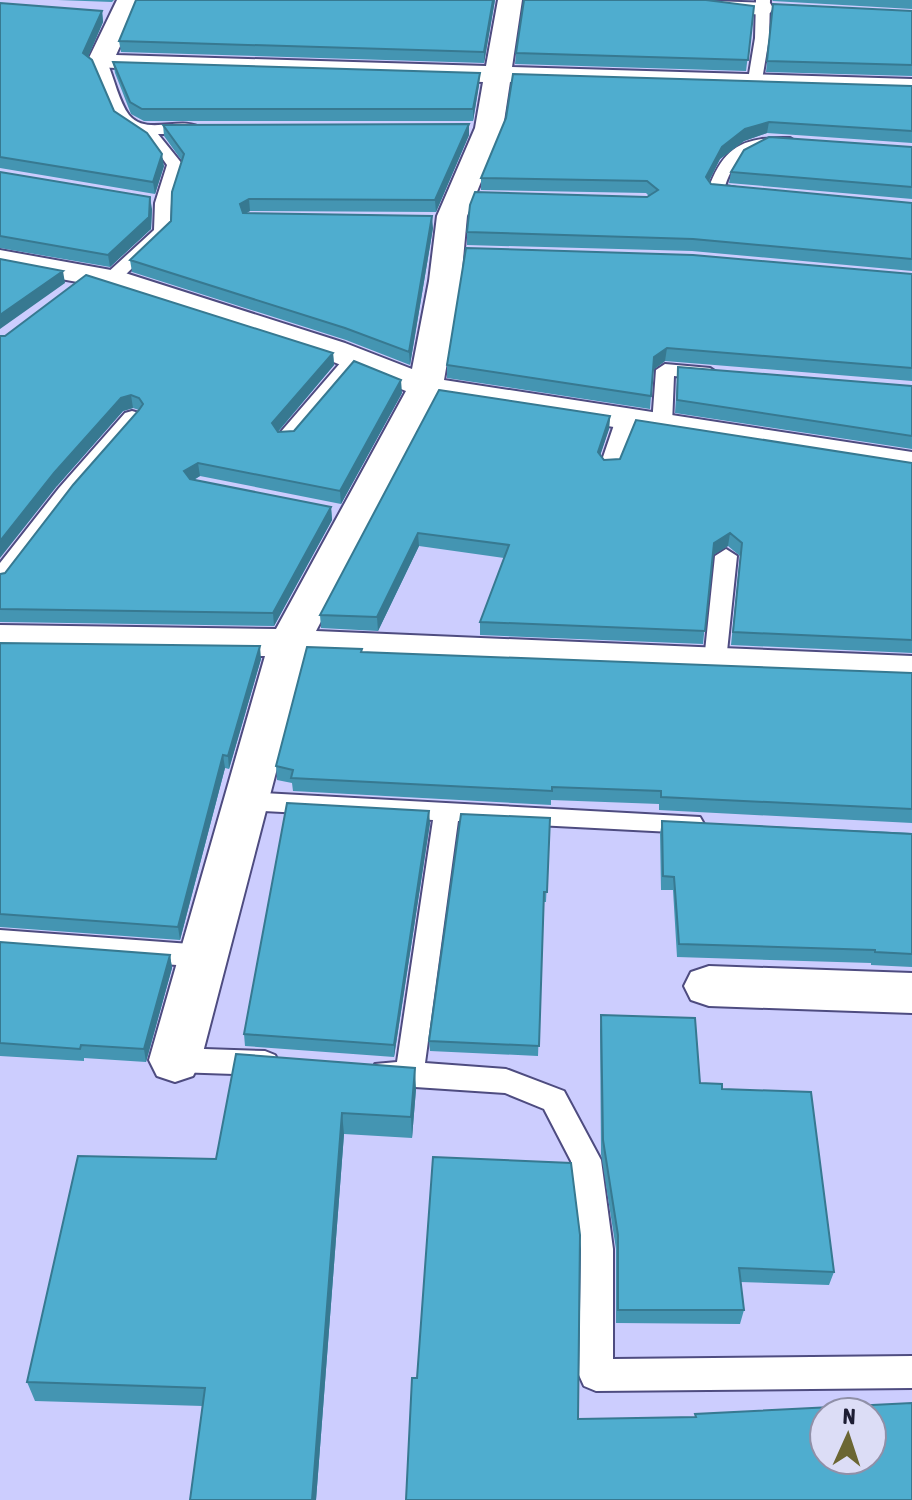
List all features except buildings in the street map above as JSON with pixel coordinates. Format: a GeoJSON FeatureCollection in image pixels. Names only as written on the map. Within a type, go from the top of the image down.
{"type":"FeatureCollection","features":[{"type":"Feature","properties":{"kind":"street"},"geometry":{"type":"LineString","coordinates":[[175,1060],[289,643],[347,515],[426,387],[456,252],[455,208],[497,72],[510,0]]}},
{"type":"Feature","properties":{"kind":"street"},"geometry":{"type":"LineString","coordinates":[[694,0],[767,6]]}},
{"type":"Feature","properties":{"kind":"street"},"geometry":{"type":"LineString","coordinates":[[117,8],[100,62],[912,87]]}},
{"type":"Feature","properties":{"kind":"street"},"geometry":{"type":"LineString","coordinates":[[0,259],[354,358],[426,387],[912,463]]}},
{"type":"Feature","properties":{"kind":"street"},"geometry":{"type":"LineString","coordinates":[[0,639],[289,643],[912,670]]}},
{"type":"Feature","properties":{"kind":"street"},"geometry":{"type":"LineString","coordinates":[[709,986],[912,993]]}},
{"type":"Feature","properties":{"kind":"lane"},"geometry":{"type":"LineString","coordinates":[[755,80],[767,6]]}},
{"type":"Feature","properties":{"kind":"lane"},"geometry":{"type":"LineString","coordinates":[[89,282],[162,231],[156,202],[175,165],[156,139],[123,118],[100,62]]}},
{"type":"Feature","properties":{"kind":"lane"},"geometry":{"type":"LineString","coordinates":[[140,129],[204,129]]}},
{"type":"Feature","properties":{"kind":"lane"},"geometry":{"type":"LineString","coordinates":[[758,194],[716,190],[723,166],[745,144],[767,141],[810,144]]}},
{"type":"Feature","properties":{"kind":"lane"},"geometry":{"type":"LineString","coordinates":[[286,438],[354,358]]}},
{"type":"Feature","properties":{"kind":"lane"},"geometry":{"type":"LineString","coordinates":[[662,424],[665,370],[727,375]]}},
{"type":"Feature","properties":{"kind":"lane"},"geometry":{"type":"LineString","coordinates":[[0,578],[66,492],[132,417]]}},
{"type":"Feature","properties":{"kind":"lane"},"geometry":{"type":"LineString","coordinates":[[610,466],[626,419]]}},
{"type":"Feature","properties":{"kind":"lane"},"geometry":{"type":"LineString","coordinates":[[715,661],[726,556]]}},
{"type":"Feature","properties":{"kind":"lane"},"geometry":{"type":"LineString","coordinates":[[246,801],[711,825]]}},
{"type":"Feature","properties":{"kind":"lane"},"geometry":{"type":"LineString","coordinates":[[409,1075],[447,811]]}},
{"type":"Feature","properties":{"kind":"lane"},"geometry":{"type":"LineString","coordinates":[[0,941],[204,956]]}},
{"type":"Feature","properties":{"kind":"lane"},"geometry":{"type":"LineString","coordinates":[[175,1060],[293,1065]]}},
{"type":"Feature","properties":{"kind":"lane"},"geometry":{"type":"LineString","coordinates":[[351,1070],[506,1081],[554,1100],[586,1160],[597,1249],[596,1375],[912,1372]]}}]}
